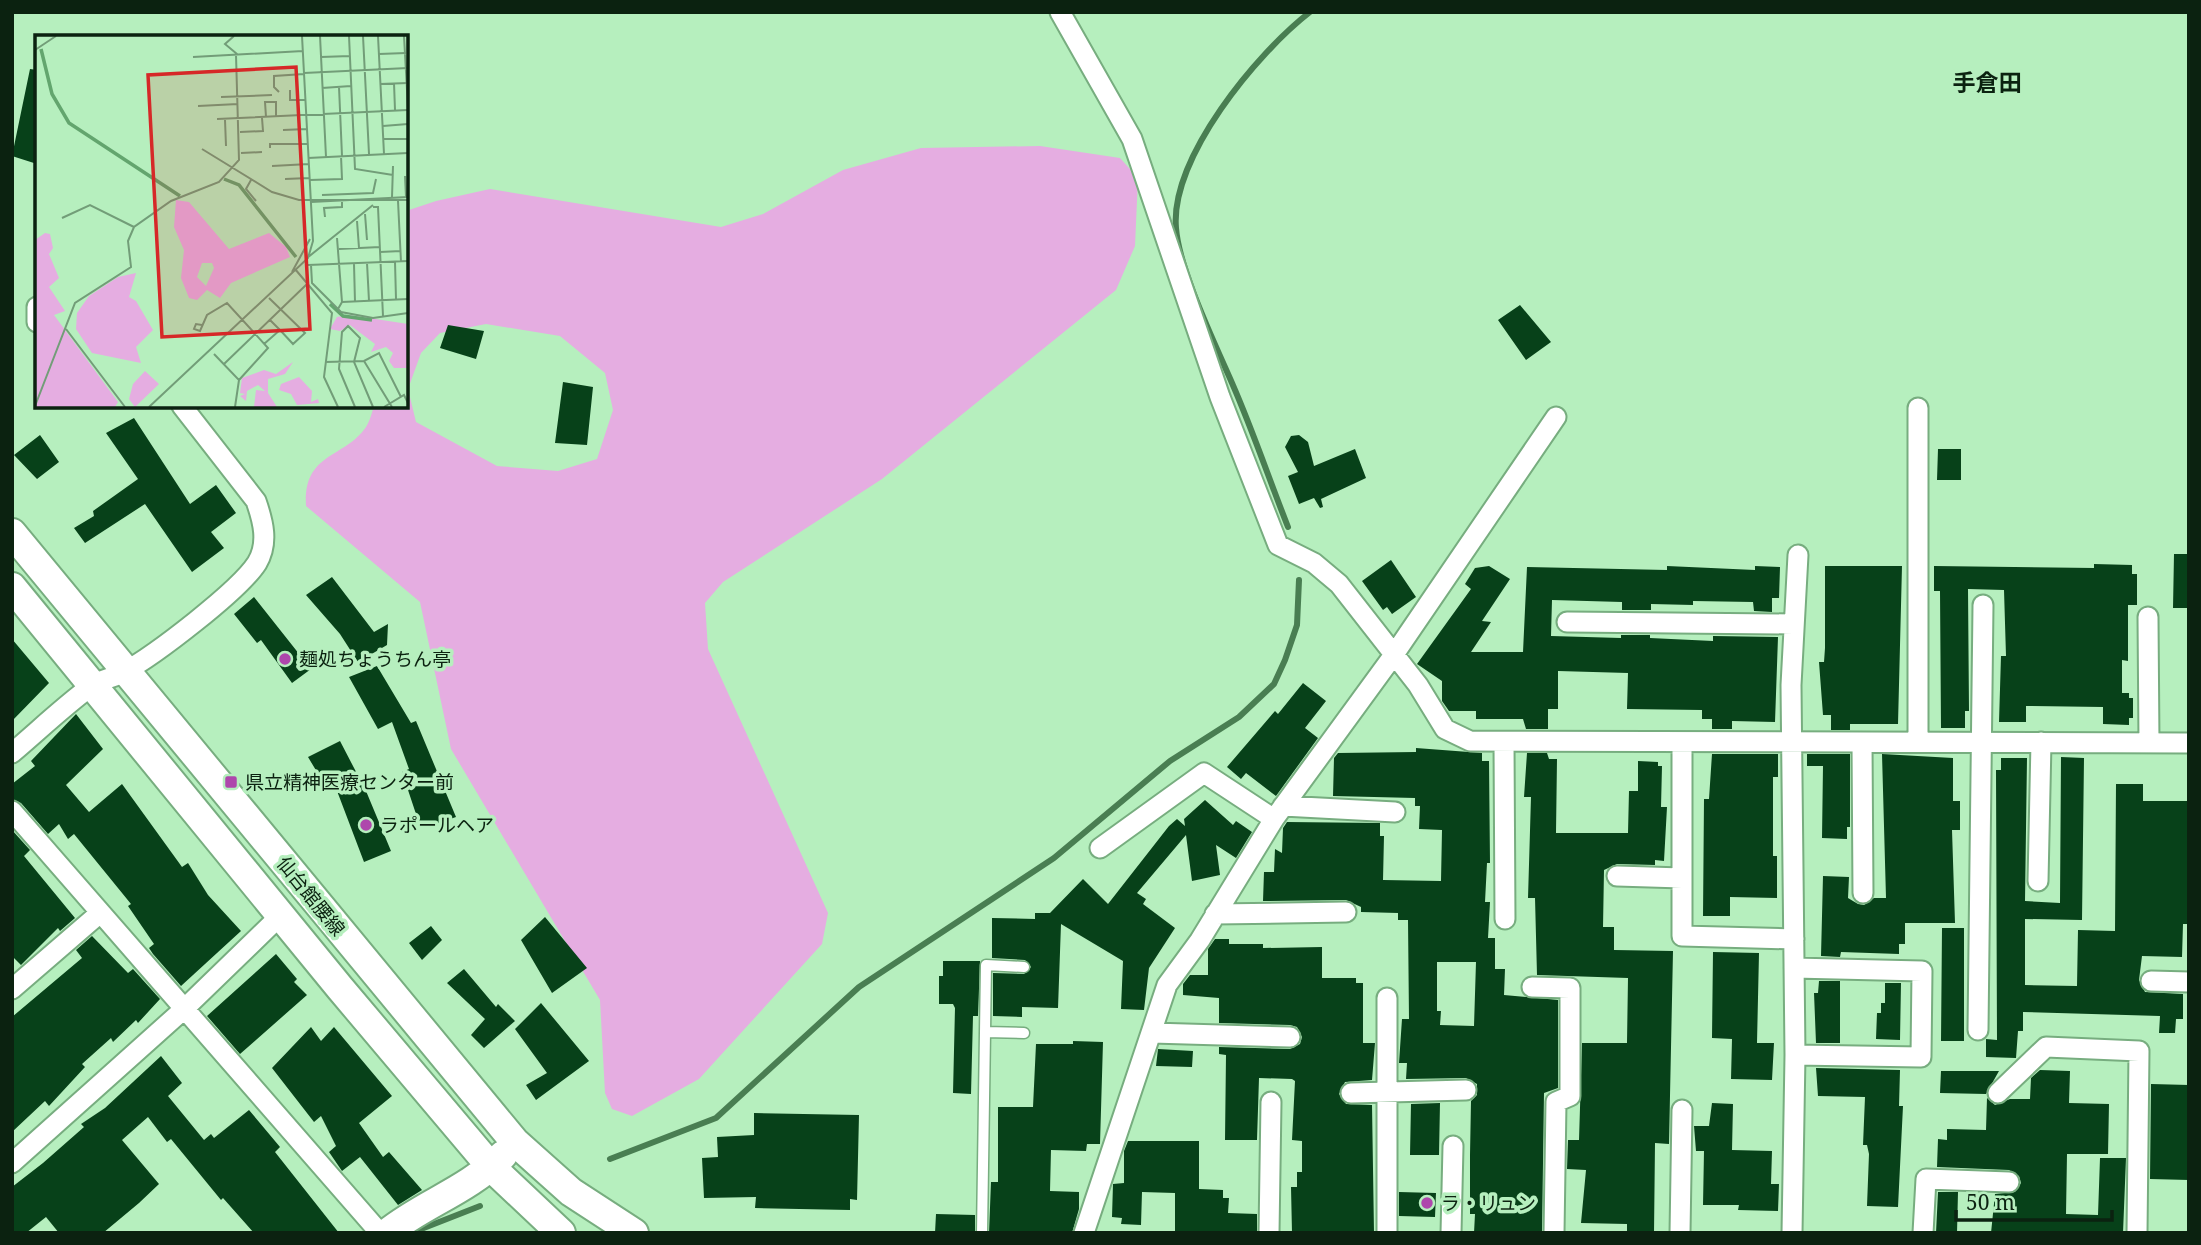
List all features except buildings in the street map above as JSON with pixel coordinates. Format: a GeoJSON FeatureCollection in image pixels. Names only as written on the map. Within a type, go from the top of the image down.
{"type":"FeatureCollection","features":[{"type":"Feature","properties":{"kind":"main road","name":"仙台館腰線"},"geometry":{"type":"LineString","coordinates":[[12,533],[515,1142],[570,1192],[620,1229]]}},
{"type":"Feature","properties":{"kind":"main road","name":"仙台館腰線"},"geometry":{"type":"LineString","coordinates":[[12,587],[340,988],[491,1167],[561,1233]]}},
{"type":"Feature","properties":{"kind":"main road"},"geometry":{"type":"LineString","coordinates":[[387,1233],[435,1202],[472,1184],[515,1142]]}},
{"type":"Feature","properties":{"kind":"street"},"geometry":{"type":"LineString","coordinates":[[1059,12],[1132,139],[1220,397],[1278,545],[1314,563],[1339,584],[1418,685],[1445,729],[1470,741],[2189,743]]}},
{"type":"Feature","properties":{"kind":"street"},"geometry":{"type":"LineString","coordinates":[[12,753],[93,685],[125,671],[201,617],[243,580],[258,562],[264,540],[262,519],[256,501],[184,408]]}},
{"type":"Feature","properties":{"kind":"street"},"geometry":{"type":"LineString","coordinates":[[1918,408],[1918,742]]}},
{"type":"Feature","properties":{"kind":"street"},"geometry":{"type":"LineString","coordinates":[[1084,1233],[1167,985],[1278,813],[1393,656],[1556,417]]}},
{"type":"Feature","properties":{"kind":"street"},"geometry":{"type":"LineString","coordinates":[[1792,1233],[1795,1055],[1793,624],[1798,555]]}},
{"type":"Feature","properties":{"kind":"street"},"geometry":{"type":"LineString","coordinates":[[1978,1031],[1983,605]]}},
{"type":"Feature","properties":{"kind":"street"},"geometry":{"type":"LineString","coordinates":[[2148,617],[2149,743]]}},
{"type":"Feature","properties":{"kind":"street"},"geometry":{"type":"LineString","coordinates":[[1567,622],[1793,624]]}},
{"type":"Feature","properties":{"kind":"street"},"geometry":{"type":"LineString","coordinates":[[1504,741],[1505,919]]}},
{"type":"Feature","properties":{"kind":"street"},"geometry":{"type":"LineString","coordinates":[[2039,881],[2040,742]]}},
{"type":"Feature","properties":{"kind":"street"},"geometry":{"type":"LineString","coordinates":[[1682,743],[1682,936],[1794,939]]}},
{"type":"Feature","properties":{"kind":"street"},"geometry":{"type":"LineString","coordinates":[[1862,743],[1863,894]]}},
{"type":"Feature","properties":{"kind":"street"},"geometry":{"type":"LineString","coordinates":[[1100,848],[1204,773],[1278,813],[1395,812]]}},
{"type":"Feature","properties":{"kind":"street"},"geometry":{"type":"LineString","coordinates":[[12,811],[380,1233]]}},
{"type":"Feature","properties":{"kind":"street"},"geometry":{"type":"LineString","coordinates":[[1617,876],[1682,878]]}},
{"type":"Feature","properties":{"kind":"street"},"geometry":{"type":"LineString","coordinates":[[1215,914],[1346,912]]}},
{"type":"Feature","properties":{"kind":"street"},"geometry":{"type":"LineString","coordinates":[[12,989],[100,913]]}},
{"type":"Feature","properties":{"kind":"street"},"geometry":{"type":"LineString","coordinates":[[12,1163],[183,1010],[282,914]]}},
{"type":"Feature","properties":{"kind":"street"},"geometry":{"type":"LineString","coordinates":[[1794,968],[1922,971],[1921,1056],[1795,1055]]}},
{"type":"Feature","properties":{"kind":"street"},"geometry":{"type":"LineString","coordinates":[[2151,981],[2189,982]]}},
{"type":"Feature","properties":{"kind":"street"},"geometry":{"type":"LineString","coordinates":[[1532,987],[1570,988],[1570,1096],[1556,1102],[1554,1233]]}},
{"type":"Feature","properties":{"kind":"street"},"geometry":{"type":"LineString","coordinates":[[1387,998],[1387,1233]]}},
{"type":"Feature","properties":{"kind":"street"},"geometry":{"type":"LineString","coordinates":[[1152,1033],[1290,1037]]}},
{"type":"Feature","properties":{"kind":"street"},"geometry":{"type":"LineString","coordinates":[[1998,1093],[2046,1047],[2139,1051],[2137,1233]]}},
{"type":"Feature","properties":{"kind":"street"},"geometry":{"type":"LineString","coordinates":[[1351,1093],[1466,1090]]}},
{"type":"Feature","properties":{"kind":"street"},"geometry":{"type":"LineString","coordinates":[[1269,1233],[1271,1102]]}},
{"type":"Feature","properties":{"kind":"street"},"geometry":{"type":"LineString","coordinates":[[1680,1233],[1682,1110]]}},
{"type":"Feature","properties":{"kind":"street"},"geometry":{"type":"LineString","coordinates":[[1451,1233],[1453,1146]]}},
{"type":"Feature","properties":{"kind":"street"},"geometry":{"type":"LineString","coordinates":[[1923,1233],[1926,1179],[2008,1182]]}},
{"type":"Feature","properties":{"kind":"lane"},"geometry":{"type":"LineString","coordinates":[[982,1233],[986,965],[1024,967]]}},
{"type":"Feature","properties":{"kind":"lane"},"geometry":{"type":"LineString","coordinates":[[985,1032],[1024,1033]]}},
{"type":"Feature","properties":{"kind":"shaded area"},"geometry":{"type":"Polygon","coordinates":[[[1040,146],[1120,158],[1138,178],[1135,246],[1116,290],[882,479],[723,582],[705,603],[708,649],[828,913],[822,944],[699,1079],[632,1116],[612,1109],[605,1093],[600,1000],[451,749],[420,602],[306,506],[307,488],[311,475],[318,466],[366,427],[373,408],[408,408],[408,389],[408,210],[490,189],[721,227],[763,214],[843,170],[921,148],[1040,146]],[[486,324],[440,333],[421,353],[408,389],[416,422],[497,466],[558,471],[597,459],[613,410],[605,373],[560,336],[486,324]]]}},
{"type":"Feature","properties":{"kind":"waterway"},"geometry":{"type":"LineString","coordinates":[[1288,527],[1247,419],[1191,285],[1176,228],[1178,200],[1187,170],[1221,109],[1266,53],[1310,12]]}},
{"type":"Feature","properties":{"kind":"waterway"},"geometry":{"type":"LineString","coordinates":[[610,1159],[716,1118],[859,987],[1054,858],[1170,761],[1239,717],[1274,684],[1285,660],[1297,625],[1299,580]]}},
{"type":"Feature","properties":{"kind":"waterway"},"geometry":{"type":"LineString","coordinates":[[411,1233],[480,1206]]}},
{"type":"Feature","properties":{"kind":"place","name":"麺処ちょうちん亭"},"geometry":{"type":"Point","coordinates":[285,659]}},
{"type":"Feature","properties":{"kind":"place","name":"県立精神医療センター前"},"geometry":{"type":"Point","coordinates":[231,782]}},
{"type":"Feature","properties":{"kind":"place","name":"ラポールヘア"},"geometry":{"type":"Point","coordinates":[366,825]}},
{"type":"Feature","properties":{"kind":"place","name":"ラ・リュン"},"geometry":{"type":"Point","coordinates":[1427,1203]}},
{"type":"Feature","properties":{"kind":"district","name":"手倉田"},"geometry":{"type":"Point","coordinates":[1987,82]}}]}
